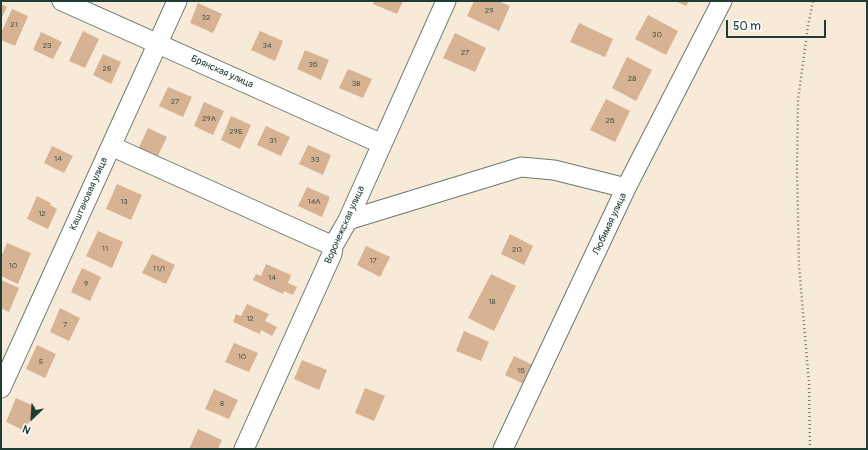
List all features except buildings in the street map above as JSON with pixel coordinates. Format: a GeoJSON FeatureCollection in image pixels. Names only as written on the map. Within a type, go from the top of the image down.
{"type":"FeatureCollection","features":[{"type":"Feature","properties":{"kind":"street","name":"Брянская улица"},"geometry":{"type":"LineString","coordinates":[[62,1],[382,144]]}},
{"type":"Feature","properties":{"kind":"street","name":"Каштановая улица"},"geometry":{"type":"LineString","coordinates":[[1,388],[177,1]]}},
{"type":"Feature","properties":{"kind":"street","name":"Воронежская улица"},"geometry":{"type":"LineString","coordinates":[[244,449],[332,254],[333,246],[348,220],[446,1]]}},
{"type":"Feature","properties":{"kind":"street","name":"Любимая улица"},"geometry":{"type":"LineString","coordinates":[[503,449],[626,188],[722,1]]}},
{"type":"Feature","properties":{"kind":"street"},"geometry":{"type":"LineString","coordinates":[[110,146],[333,246]]}},
{"type":"Feature","properties":{"kind":"street"},"geometry":{"type":"LineString","coordinates":[[348,220],[521,167],[554,170],[626,188]]}},
{"type":"Feature","properties":{"kind":"path"},"geometry":{"type":"LineString","coordinates":[[810,449],[809,384],[799,265],[797,170],[798,100],[813,1]]}}]}
